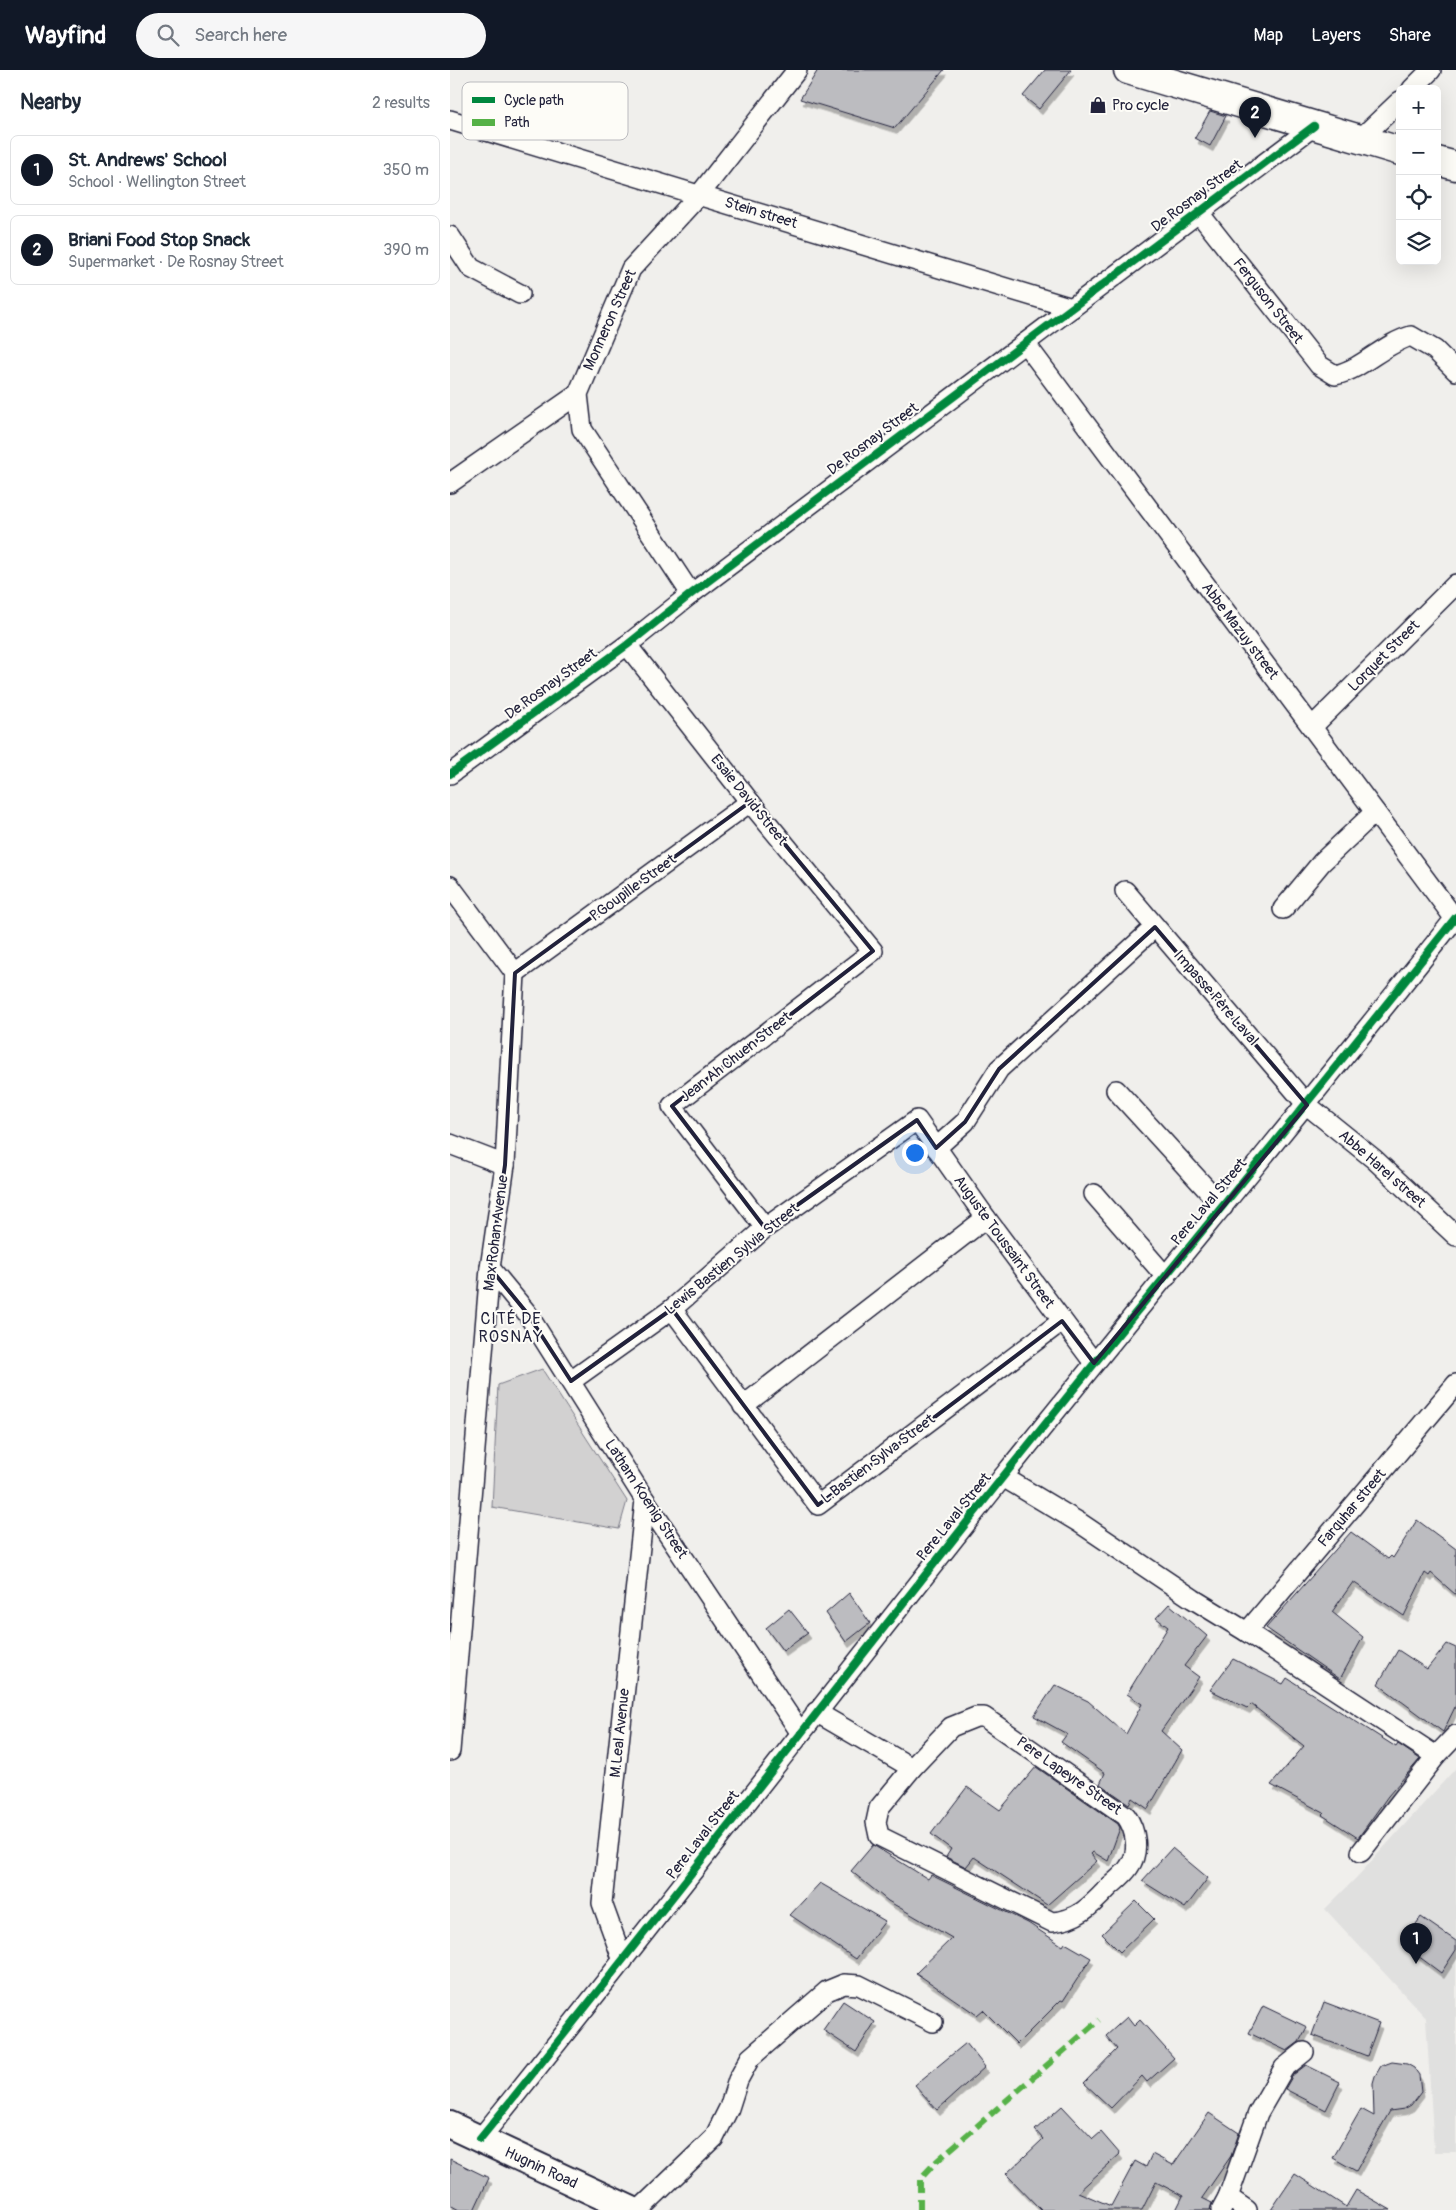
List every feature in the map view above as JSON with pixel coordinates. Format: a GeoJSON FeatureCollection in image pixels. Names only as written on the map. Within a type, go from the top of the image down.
{"type":"FeatureCollection","features":[{"type":"Feature","properties":{"kind":"main road"},"geometry":{"type":"LineString","coordinates":[[1128,70],[1396,150]]}},
{"type":"Feature","properties":{"kind":"main road"},"geometry":{"type":"LineString","coordinates":[[1441,162],[1456,166]]}},
{"type":"Feature","properties":{"kind":"main road","name":"Hugnin Road"},"geometry":{"type":"LineString","coordinates":[[450,2125],[632,2210]]}},
{"type":"Feature","properties":{"kind":"street","name":"Monneron Street"},"geometry":{"type":"LineString","coordinates":[[691,594],[582,429],[578,394],[631,269],[700,194],[797,70]]}},
{"type":"Feature","properties":{"kind":"street"},"geometry":{"type":"LineString","coordinates":[[1416,85],[1431,70]]}},
{"type":"Feature","properties":{"kind":"street"},"geometry":{"type":"LineString","coordinates":[[1359,140],[1396,104]]}},
{"type":"Feature","properties":{"kind":"street","name":"Stein street"},"geometry":{"type":"LineString","coordinates":[[450,120],[462,124]]}},
{"type":"Feature","properties":{"kind":"street","name":"De Rosnay Street"},"geometry":{"type":"LineString","coordinates":[[450,774],[627,645],[691,594],[1314,126]]}},
{"type":"Feature","properties":{"kind":"street","name":"Stein street"},"geometry":{"type":"LineString","coordinates":[[518,140],[1072,308]]}},
{"type":"Feature","properties":{"kind":"street","name":"Ferguson Street"},"geometry":{"type":"LineString","coordinates":[[1199,213],[1320,365],[1335,375],[1346,373],[1395,340],[1411,336],[1436,350],[1456,372]]}},
{"type":"Feature","properties":{"kind":"street"},"geometry":{"type":"LineString","coordinates":[[450,236],[471,268],[520,294]]}},
{"type":"Feature","properties":{"kind":"street","name":"Abbe Mazuy street"},"geometry":{"type":"LineString","coordinates":[[1025,343],[1455,918]]}},
{"type":"Feature","properties":{"kind":"street"},"geometry":{"type":"LineString","coordinates":[[450,483],[578,394]]}},
{"type":"Feature","properties":{"kind":"street","name":"Lorquet Street"},"geometry":{"type":"LineString","coordinates":[[1312,727],[1456,584]]}},
{"type":"Feature","properties":{"kind":"street","name":"Esaie David Street"},"geometry":{"type":"LineString","coordinates":[[627,645],[750,802],[873,951]]}},
{"type":"Feature","properties":{"kind":"street","name":"P.Goupille Street"},"geometry":{"type":"LineString","coordinates":[[516,973],[750,802]]}},
{"type":"Feature","properties":{"kind":"street"},"geometry":{"type":"LineString","coordinates":[[1283,909],[1322,862],[1376,812]]}},
{"type":"Feature","properties":{"kind":"street"},"geometry":{"type":"LineString","coordinates":[[450,886],[516,973]]}},
{"type":"Feature","properties":{"kind":"street","name":"Impasse Père Laval"},"geometry":{"type":"LineString","coordinates":[[1125,891],[1307,1105]]}},
{"type":"Feature","properties":{"kind":"street","name":"Pere Laval Street"},"geometry":{"type":"LineString","coordinates":[[480,2139],[624,1961],[800,1732],[1094,1363],[1307,1105],[1455,918]]}},
{"type":"Feature","properties":{"kind":"street"},"geometry":{"type":"LineString","coordinates":[[936,1148],[964,1122],[999,1069],[1156,927]]}},
{"type":"Feature","properties":{"kind":"street","name":"Jean Ah Chuen Street"},"geometry":{"type":"LineString","coordinates":[[765,1228],[672,1106],[873,951]]}},
{"type":"Feature","properties":{"kind":"street","name":"Max Rohan Avenue"},"geometry":{"type":"LineString","coordinates":[[450,1751],[490,1268],[505,1165],[516,973]]}},
{"type":"Feature","properties":{"kind":"street"},"geometry":{"type":"LineString","coordinates":[[1116,1090],[1223,1207]]}},
{"type":"Feature","properties":{"kind":"street","name":"Abbe Harel street"},"geometry":{"type":"LineString","coordinates":[[1307,1105],[1374,1159],[1456,1236]]}},
{"type":"Feature","properties":{"kind":"street","name":"Auguste Toussaint Street"},"geometry":{"type":"LineString","coordinates":[[917,1120],[986,1218],[1094,1363]]}},
{"type":"Feature","properties":{"kind":"street","name":"Lewis Bastien Sylvia Street"},"geometry":{"type":"LineString","coordinates":[[571,1381],[672,1309],[765,1228],[917,1120]]}},
{"type":"Feature","properties":{"kind":"street"},"geometry":{"type":"LineString","coordinates":[[450,1144],[505,1165]]}},
{"type":"Feature","properties":{"kind":"street"},"geometry":{"type":"LineString","coordinates":[[1094,1194],[1166,1276]]}},
{"type":"Feature","properties":{"kind":"street"},"geometry":{"type":"LineString","coordinates":[[743,1406],[986,1218]]}},
{"type":"Feature","properties":{"kind":"street","name":"Latham Koenig Street"},"geometry":{"type":"LineString","coordinates":[[490,1268],[526,1313],[645,1500],[800,1732]]}},
{"type":"Feature","properties":{"kind":"street","name":"L.Bastien Sylva Street"},"geometry":{"type":"LineString","coordinates":[[672,1309],[818,1505],[1062,1321]]}},
{"type":"Feature","properties":{"kind":"street","name":"Farquhar street"},"geometry":{"type":"LineString","coordinates":[[1247,1632],[1456,1384]]}},
{"type":"Feature","properties":{"kind":"street"},"geometry":{"type":"LineString","coordinates":[[1003,1477],[1080,1523],[1193,1599],[1247,1632],[1436,1756]]}},
{"type":"Feature","properties":{"kind":"street","name":"M.Leal Avenue"},"geometry":{"type":"LineString","coordinates":[[624,1961],[602,1903],[645,1500]]}},
{"type":"Feature","properties":{"kind":"street"},"geometry":{"type":"LineString","coordinates":[[816,1712],[912,1768]]}},
{"type":"Feature","properties":{"kind":"street","name":"Pere Lapeyre Street"},"geometry":{"type":"LineString","coordinates":[[976,1717],[984,1717],[1126,1816],[1132,1824],[1136,1838],[1130,1866],[1085,1911],[1062,1921],[1052,1922],[1039,1917],[879,1836],[876,1822],[879,1808],[912,1768],[951,1727],[976,1717]]}},
{"type":"Feature","properties":{"kind":"street"},"geometry":{"type":"LineString","coordinates":[[1360,1852],[1436,1756],[1456,1735]]}},
{"type":"Feature","properties":{"kind":"street"},"geometry":{"type":"LineString","coordinates":[[639,2210],[714,2138],[729,2108],[738,2080],[750,2058],[827,1991],[844,1984],[859,1985],[933,2022]]}},
{"type":"Feature","properties":{"kind":"street"},"geometry":{"type":"LineString","coordinates":[[1247,2210],[1224,2203],[1258,2113],[1284,2068],[1304,2052]]}},
{"type":"Feature","properties":{"kind":"highlighted area"},"geometry":{"type":"Polygon","coordinates":[[[750,802],[873,951],[672,1106],[765,1228],[917,1120],[936,1148],[965,1122],[999,1069],[1155,927],[1307,1105],[1094,1363],[1062,1321],[818,1505],[672,1309],[571,1381],[527,1313],[490,1268],[505,1165],[515,973],[750,802]]]}},
{"type":"Feature","properties":{"kind":"shaded area"},"geometry":{"type":"Polygon","coordinates":[[[542,1369],[627,1501],[619,1529],[492,1507],[498,1385],[542,1369]]]}},
{"type":"Feature","properties":{"kind":"shaded area"},"geometry":{"type":"Polygon","coordinates":[[[1456,1768],[1456,2152],[1434,2152],[1426,2018],[1325,1909],[1357,1877],[1456,1768]]]}},
{"type":"Feature","properties":{"kind":"building"},"geometry":{"type":"Polygon","coordinates":[[[818,70],[944,70],[895,128],[800,99],[818,70]]]}},
{"type":"Feature","properties":{"kind":"building"},"geometry":{"type":"Polygon","coordinates":[[[1045,70],[1071,70],[1039,109],[1023,96],[1045,70]]]}},
{"type":"Feature","properties":{"kind":"building"},"geometry":{"type":"Polygon","coordinates":[[[1210,111],[1226,116],[1210,146],[1195,138],[1210,111]]]}},
{"type":"Feature","properties":{"kind":"building"},"geometry":{"type":"Polygon","coordinates":[[[1417,1520],[1456,1549],[1456,1595],[1431,1573],[1429,1576],[1425,1573],[1404,1616],[1353,1582],[1332,1612],[1363,1637],[1340,1679],[1266,1628],[1351,1532],[1388,1559],[1391,1556],[1393,1558],[1417,1520]]]}},
{"type":"Feature","properties":{"kind":"building"},"geometry":{"type":"Polygon","coordinates":[[[849,1593],[870,1623],[846,1642],[826,1613],[849,1593]]]}},
{"type":"Feature","properties":{"kind":"building"},"geometry":{"type":"Polygon","coordinates":[[[1169,1604],[1207,1636],[1184,1666],[1199,1677],[1161,1731],[1182,1750],[1148,1809],[1132,1798],[1129,1804],[1100,1784],[1105,1773],[1061,1742],[1067,1734],[1034,1716],[1055,1685],[1088,1701],[1126,1734],[1142,1704],[1127,1694],[1168,1627],[1156,1618],[1169,1604]]]}},
{"type":"Feature","properties":{"kind":"building"},"geometry":{"type":"Polygon","coordinates":[[[789,1609],[808,1633],[783,1651],[766,1628],[789,1609]]]}},
{"type":"Feature","properties":{"kind":"building"},"geometry":{"type":"Polygon","coordinates":[[[1447,1644],[1456,1648],[1456,1705],[1443,1732],[1378,1684],[1398,1650],[1427,1669],[1447,1644]]]}},
{"type":"Feature","properties":{"kind":"building"},"geometry":{"type":"Polygon","coordinates":[[[1233,1659],[1283,1684],[1287,1678],[1396,1747],[1398,1744],[1420,1759],[1388,1796],[1358,1838],[1322,1815],[1324,1813],[1271,1785],[1304,1746],[1251,1704],[1247,1708],[1210,1690],[1233,1659]]]}},
{"type":"Feature","properties":{"kind":"building"},"geometry":{"type":"Polygon","coordinates":[[[1036,1767],[1118,1824],[1120,1828],[1108,1861],[1093,1852],[1091,1854],[1097,1861],[1047,1905],[974,1857],[966,1867],[946,1857],[951,1849],[931,1834],[967,1787],[1000,1810],[1036,1767]]]}},
{"type":"Feature","properties":{"kind":"building"},"geometry":{"type":"Polygon","coordinates":[[[873,1845],[928,1879],[931,1875],[1028,1923],[1063,1946],[1065,1943],[1091,1958],[1063,2001],[1061,2000],[1017,2044],[983,2010],[977,2015],[916,1973],[952,1938],[888,1901],[851,1871],[873,1845]]]}},
{"type":"Feature","properties":{"kind":"building"},"geometry":{"type":"Polygon","coordinates":[[[1172,1848],[1208,1878],[1185,1908],[1142,1881],[1172,1848]]]}},
{"type":"Feature","properties":{"kind":"building"},"geometry":{"type":"Polygon","coordinates":[[[820,1883],[885,1921],[856,1959],[790,1915],[820,1883]]]}},
{"type":"Feature","properties":{"kind":"building"},"geometry":{"type":"Polygon","coordinates":[[[1136,1901],[1154,1919],[1120,1952],[1102,1934],[1136,1901]]]}},
{"type":"Feature","properties":{"kind":"building"},"geometry":{"type":"Polygon","coordinates":[[[1421,1917],[1456,1941],[1456,1950],[1441,1973],[1402,1944],[1421,1917]]]}},
{"type":"Feature","properties":{"kind":"building"},"geometry":{"type":"Polygon","coordinates":[[[843,2001],[875,2022],[856,2052],[823,2030],[843,2001]]]}},
{"type":"Feature","properties":{"kind":"building"},"geometry":{"type":"Polygon","coordinates":[[[1324,2002],[1379,2023],[1367,2056],[1312,2035],[1324,2002]]]}},
{"type":"Feature","properties":{"kind":"building"},"geometry":{"type":"Polygon","coordinates":[[[1263,2006],[1307,2027],[1299,2042],[1287,2051],[1249,2033],[1263,2006]]]}},
{"type":"Feature","properties":{"kind":"building"},"geometry":{"type":"Polygon","coordinates":[[[1127,2017],[1134,2026],[1140,2020],[1174,2058],[1147,2082],[1142,2076],[1111,2108],[1084,2083],[1117,2049],[1106,2036],[1127,2017]]]}},
{"type":"Feature","properties":{"kind":"building"},"geometry":{"type":"Polygon","coordinates":[[[966,2043],[985,2067],[937,2110],[915,2085],[966,2043]]]}},
{"type":"Feature","properties":{"kind":"building"},"geometry":{"type":"Polygon","coordinates":[[[1392,2062],[1407,2064],[1414,2068],[1419,2075],[1421,2092],[1411,2105],[1404,2109],[1390,2111],[1356,2171],[1333,2158],[1361,2109],[1374,2116],[1373,2083],[1375,2076],[1381,2066],[1392,2062]]]}},
{"type":"Feature","properties":{"kind":"building"},"geometry":{"type":"Polygon","coordinates":[[[1306,2065],[1340,2082],[1326,2110],[1285,2089],[1293,2075],[1306,2065]]]}},
{"type":"Feature","properties":{"kind":"building"},"geometry":{"type":"Polygon","coordinates":[[[1062,2106],[1093,2139],[1101,2132],[1120,2154],[1078,2192],[1111,2206],[1135,2161],[1146,2167],[1152,2154],[1173,2165],[1209,2113],[1239,2133],[1231,2156],[1202,2198],[1212,2203],[1210,2210],[1176,2210],[1183,2196],[1156,2182],[1142,2210],[1041,2210],[1006,2174],[1043,2139],[1035,2130],[1062,2106]]]}},
{"type":"Feature","properties":{"kind":"building"},"geometry":{"type":"Polygon","coordinates":[[[450,2159],[489,2178],[474,2210],[459,2210],[450,2205],[450,2159]]]}},
{"type":"Feature","properties":{"kind":"building"},"geometry":{"type":"Polygon","coordinates":[[[1295,2174],[1346,2207],[1356,2190],[1391,2210],[1271,2210],[1295,2174]]]}},
{"type":"Feature","properties":{"kind":"marked path"},"geometry":{"type":"LineString","coordinates":[[920,2210],[920,2179],[937,2161],[1099,2020]]}},
{"type":"Feature","properties":{"kind":"cycle path"},"geometry":{"type":"LineString","coordinates":[[450,774],[627,645],[691,594],[1314,126]]}},
{"type":"Feature","properties":{"kind":"cycle path"},"geometry":{"type":"LineString","coordinates":[[480,2139],[1006,1473],[1456,917]]}},
{"type":"Feature","properties":{"kind":"place","name":"Pro cycle"},"geometry":{"type":"Point","coordinates":[1098,105]}},
{"type":"Feature","properties":{"kind":"place","name":"Briani Food Stop Snack"},"geometry":{"type":"Point","coordinates":[1255,138]}},
{"type":"Feature","properties":{"kind":"place","name":"St. Andrews' School"},"geometry":{"type":"Point","coordinates":[1416,1964]}},
{"type":"Feature","properties":{"kind":"district","name":"CITÉ DE ROSNAY"},"geometry":{"type":"Point","coordinates":[511,1328]}}]}
